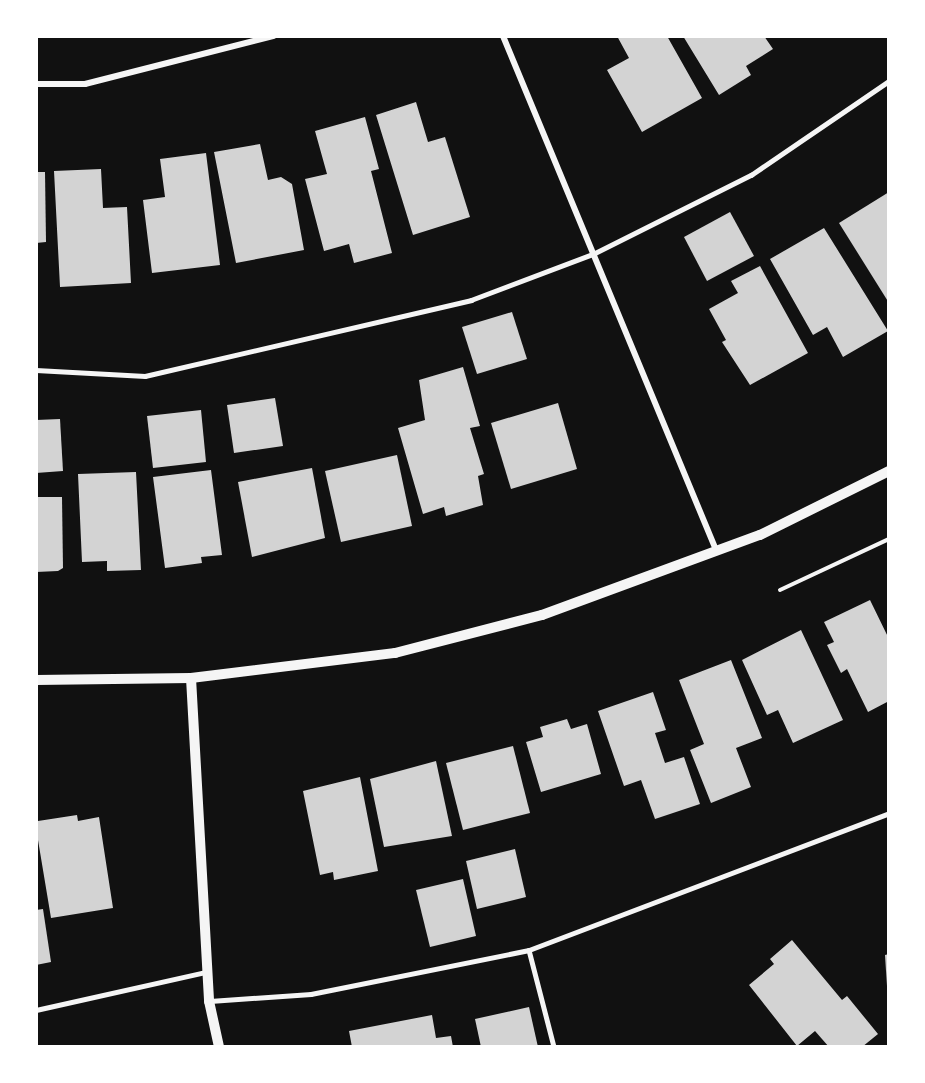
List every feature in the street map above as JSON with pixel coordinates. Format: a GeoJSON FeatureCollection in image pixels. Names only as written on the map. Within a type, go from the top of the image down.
{"type":"FeatureCollection","features":[{"type":"Feature","properties":{"kind":"street"},"geometry":{"type":"LineString","coordinates":[[36,84],[85,84],[274,36]]}},
{"type":"Feature","properties":{"kind":"street"},"geometry":{"type":"LineString","coordinates":[[503,36],[716,550]]}},
{"type":"Feature","properties":{"kind":"street"},"geometry":{"type":"LineString","coordinates":[[36,680],[191,678],[395,653],[542,615],[804,515],[889,471]]}},
{"type":"Feature","properties":{"kind":"street"},"geometry":{"type":"LineString","coordinates":[[191,678],[209,1001],[219,1047]]}},
{"type":"Feature","properties":{"kind":"lane"},"geometry":{"type":"LineString","coordinates":[[36,370],[145,376],[471,300],[593,254],[752,175],[889,81]]}},
{"type":"Feature","properties":{"kind":"lane"},"geometry":{"type":"LineString","coordinates":[[209,1001],[311,994],[529,950],[889,813]]}},
{"type":"Feature","properties":{"kind":"lane"},"geometry":{"type":"LineString","coordinates":[[529,950],[554,1047]]}},
{"type":"Feature","properties":{"kind":"lane"},"geometry":{"type":"LineString","coordinates":[[36,1010],[207,971]]}},
{"type":"Feature","properties":{"kind":"path"},"geometry":{"type":"LineString","coordinates":[[780,590],[889,539]]}},
{"type":"Feature","properties":{"kind":"building"},"geometry":{"type":"Polygon","coordinates":[[[617,36],[667,36],[702,98],[642,132],[607,70],[629,58],[617,36]]]}},
{"type":"Feature","properties":{"kind":"building"},"geometry":{"type":"Polygon","coordinates":[[[683,36],[764,36],[773,49],[746,66],[751,75],[719,95],[683,36]]]}},
{"type":"Feature","properties":{"kind":"building"},"geometry":{"type":"Polygon","coordinates":[[[416,102],[428,142],[445,137],[470,217],[413,235],[376,115],[416,102]]]}},
{"type":"Feature","properties":{"kind":"building"},"geometry":{"type":"Polygon","coordinates":[[[365,117],[379,169],[371,171],[392,253],[354,263],[349,244],[324,251],[305,179],[327,174],[315,131],[365,117]]]}},
{"type":"Feature","properties":{"kind":"building"},"geometry":{"type":"Polygon","coordinates":[[[260,144],[268,180],[281,177],[292,184],[304,250],[236,263],[214,152],[260,144]]]}},
{"type":"Feature","properties":{"kind":"building"},"geometry":{"type":"Polygon","coordinates":[[[206,153],[220,265],[152,273],[143,200],[165,197],[160,159],[206,153]]]}},
{"type":"Feature","properties":{"kind":"building"},"geometry":{"type":"Polygon","coordinates":[[[101,169],[103,208],[127,207],[131,283],[60,287],[54,171],[101,169]]]}},
{"type":"Feature","properties":{"kind":"building"},"geometry":{"type":"Polygon","coordinates":[[[36,172],[45,172],[46,242],[36,243],[36,172]]]}},
{"type":"Feature","properties":{"kind":"building"},"geometry":{"type":"Polygon","coordinates":[[[889,192],[889,303],[839,223],[889,192]]]}},
{"type":"Feature","properties":{"kind":"building"},"geometry":{"type":"Polygon","coordinates":[[[730,212],[754,256],[707,281],[684,237],[730,212]]]}},
{"type":"Feature","properties":{"kind":"building"},"geometry":{"type":"Polygon","coordinates":[[[824,228],[888,331],[843,357],[827,327],[813,335],[770,259],[824,228]]]}},
{"type":"Feature","properties":{"kind":"building"},"geometry":{"type":"Polygon","coordinates":[[[760,266],[808,353],[750,385],[722,342],[726,340],[709,309],[738,293],[731,281],[760,266]]]}},
{"type":"Feature","properties":{"kind":"building"},"geometry":{"type":"Polygon","coordinates":[[[512,312],[527,359],[477,374],[462,327],[512,312]]]}},
{"type":"Feature","properties":{"kind":"building"},"geometry":{"type":"Polygon","coordinates":[[[463,367],[480,426],[470,428],[484,474],[478,476],[483,505],[446,516],[444,507],[423,514],[398,428],[425,420],[419,380],[463,367]]]}},
{"type":"Feature","properties":{"kind":"building"},"geometry":{"type":"Polygon","coordinates":[[[275,398],[283,446],[234,453],[227,405],[275,398]]]}},
{"type":"Feature","properties":{"kind":"building"},"geometry":{"type":"Polygon","coordinates":[[[558,403],[577,469],[511,489],[491,423],[558,403]]]}},
{"type":"Feature","properties":{"kind":"building"},"geometry":{"type":"Polygon","coordinates":[[[201,410],[206,462],[153,468],[147,416],[201,410]]]}},
{"type":"Feature","properties":{"kind":"building"},"geometry":{"type":"Polygon","coordinates":[[[60,419],[63,471],[36,473],[36,420],[60,419]]]}},
{"type":"Feature","properties":{"kind":"building"},"geometry":{"type":"Polygon","coordinates":[[[397,455],[412,526],[341,542],[325,471],[397,455]]]}},
{"type":"Feature","properties":{"kind":"building"},"geometry":{"type":"Polygon","coordinates":[[[312,468],[325,538],[252,557],[238,482],[312,468]]]}},
{"type":"Feature","properties":{"kind":"building"},"geometry":{"type":"Polygon","coordinates":[[[211,470],[222,555],[201,557],[202,563],[165,568],[153,477],[211,470]]]}},
{"type":"Feature","properties":{"kind":"building"},"geometry":{"type":"Polygon","coordinates":[[[136,472],[141,570],[107,571],[107,561],[82,562],[78,474],[136,472]]]}},
{"type":"Feature","properties":{"kind":"building"},"geometry":{"type":"Polygon","coordinates":[[[36,497],[62,497],[63,568],[58,571],[36,572],[36,497]]]}},
{"type":"Feature","properties":{"kind":"building"},"geometry":{"type":"Polygon","coordinates":[[[870,600],[889,639],[889,701],[868,712],[847,669],[841,673],[827,645],[834,642],[824,622],[870,600]]]}},
{"type":"Feature","properties":{"kind":"building"},"geometry":{"type":"Polygon","coordinates":[[[801,630],[843,720],[793,743],[778,710],[767,715],[742,660],[801,630]]]}},
{"type":"Feature","properties":{"kind":"building"},"geometry":{"type":"Polygon","coordinates":[[[731,660],[762,738],[736,748],[751,787],[711,803],[690,750],[704,744],[679,680],[731,660]]]}},
{"type":"Feature","properties":{"kind":"building"},"geometry":{"type":"Polygon","coordinates":[[[653,692],[666,730],[655,733],[665,763],[684,757],[700,804],[655,819],[641,780],[624,786],[598,711],[653,692]]]}},
{"type":"Feature","properties":{"kind":"building"},"geometry":{"type":"Polygon","coordinates":[[[567,719],[571,729],[587,724],[601,774],[541,792],[526,742],[543,737],[540,727],[567,719]]]}},
{"type":"Feature","properties":{"kind":"building"},"geometry":{"type":"Polygon","coordinates":[[[513,746],[530,813],[463,830],[446,763],[513,746]]]}},
{"type":"Feature","properties":{"kind":"building"},"geometry":{"type":"Polygon","coordinates":[[[436,761],[452,836],[384,847],[370,779],[436,761]]]}},
{"type":"Feature","properties":{"kind":"building"},"geometry":{"type":"Polygon","coordinates":[[[360,777],[378,871],[334,880],[333,872],[320,875],[303,791],[360,777]]]}},
{"type":"Feature","properties":{"kind":"building"},"geometry":{"type":"Polygon","coordinates":[[[77,815],[78,821],[99,817],[113,908],[51,918],[36,828],[38,821],[77,815]]]}},
{"type":"Feature","properties":{"kind":"building"},"geometry":{"type":"Polygon","coordinates":[[[515,849],[526,897],[477,909],[466,861],[515,849]]]}},
{"type":"Feature","properties":{"kind":"building"},"geometry":{"type":"Polygon","coordinates":[[[463,879],[476,936],[430,947],[416,890],[463,879]]]}},
{"type":"Feature","properties":{"kind":"building"},"geometry":{"type":"Polygon","coordinates":[[[43,909],[51,962],[36,965],[36,910],[43,909]]]}},
{"type":"Feature","properties":{"kind":"building"},"geometry":{"type":"Polygon","coordinates":[[[792,940],[842,1000],[847,996],[878,1034],[862,1047],[829,1047],[815,1031],[797,1046],[749,985],[774,964],[770,959],[792,940]]]}},
{"type":"Feature","properties":{"kind":"building"},"geometry":{"type":"Polygon","coordinates":[[[889,954],[889,986],[887,986],[885,955],[889,954]]]}},
{"type":"Feature","properties":{"kind":"building"},"geometry":{"type":"Polygon","coordinates":[[[529,1007],[538,1047],[481,1047],[475,1019],[529,1007]]]}},
{"type":"Feature","properties":{"kind":"building"},"geometry":{"type":"Polygon","coordinates":[[[432,1015],[436,1038],[451,1036],[453,1047],[352,1047],[349,1031],[432,1015]]]}}]}
